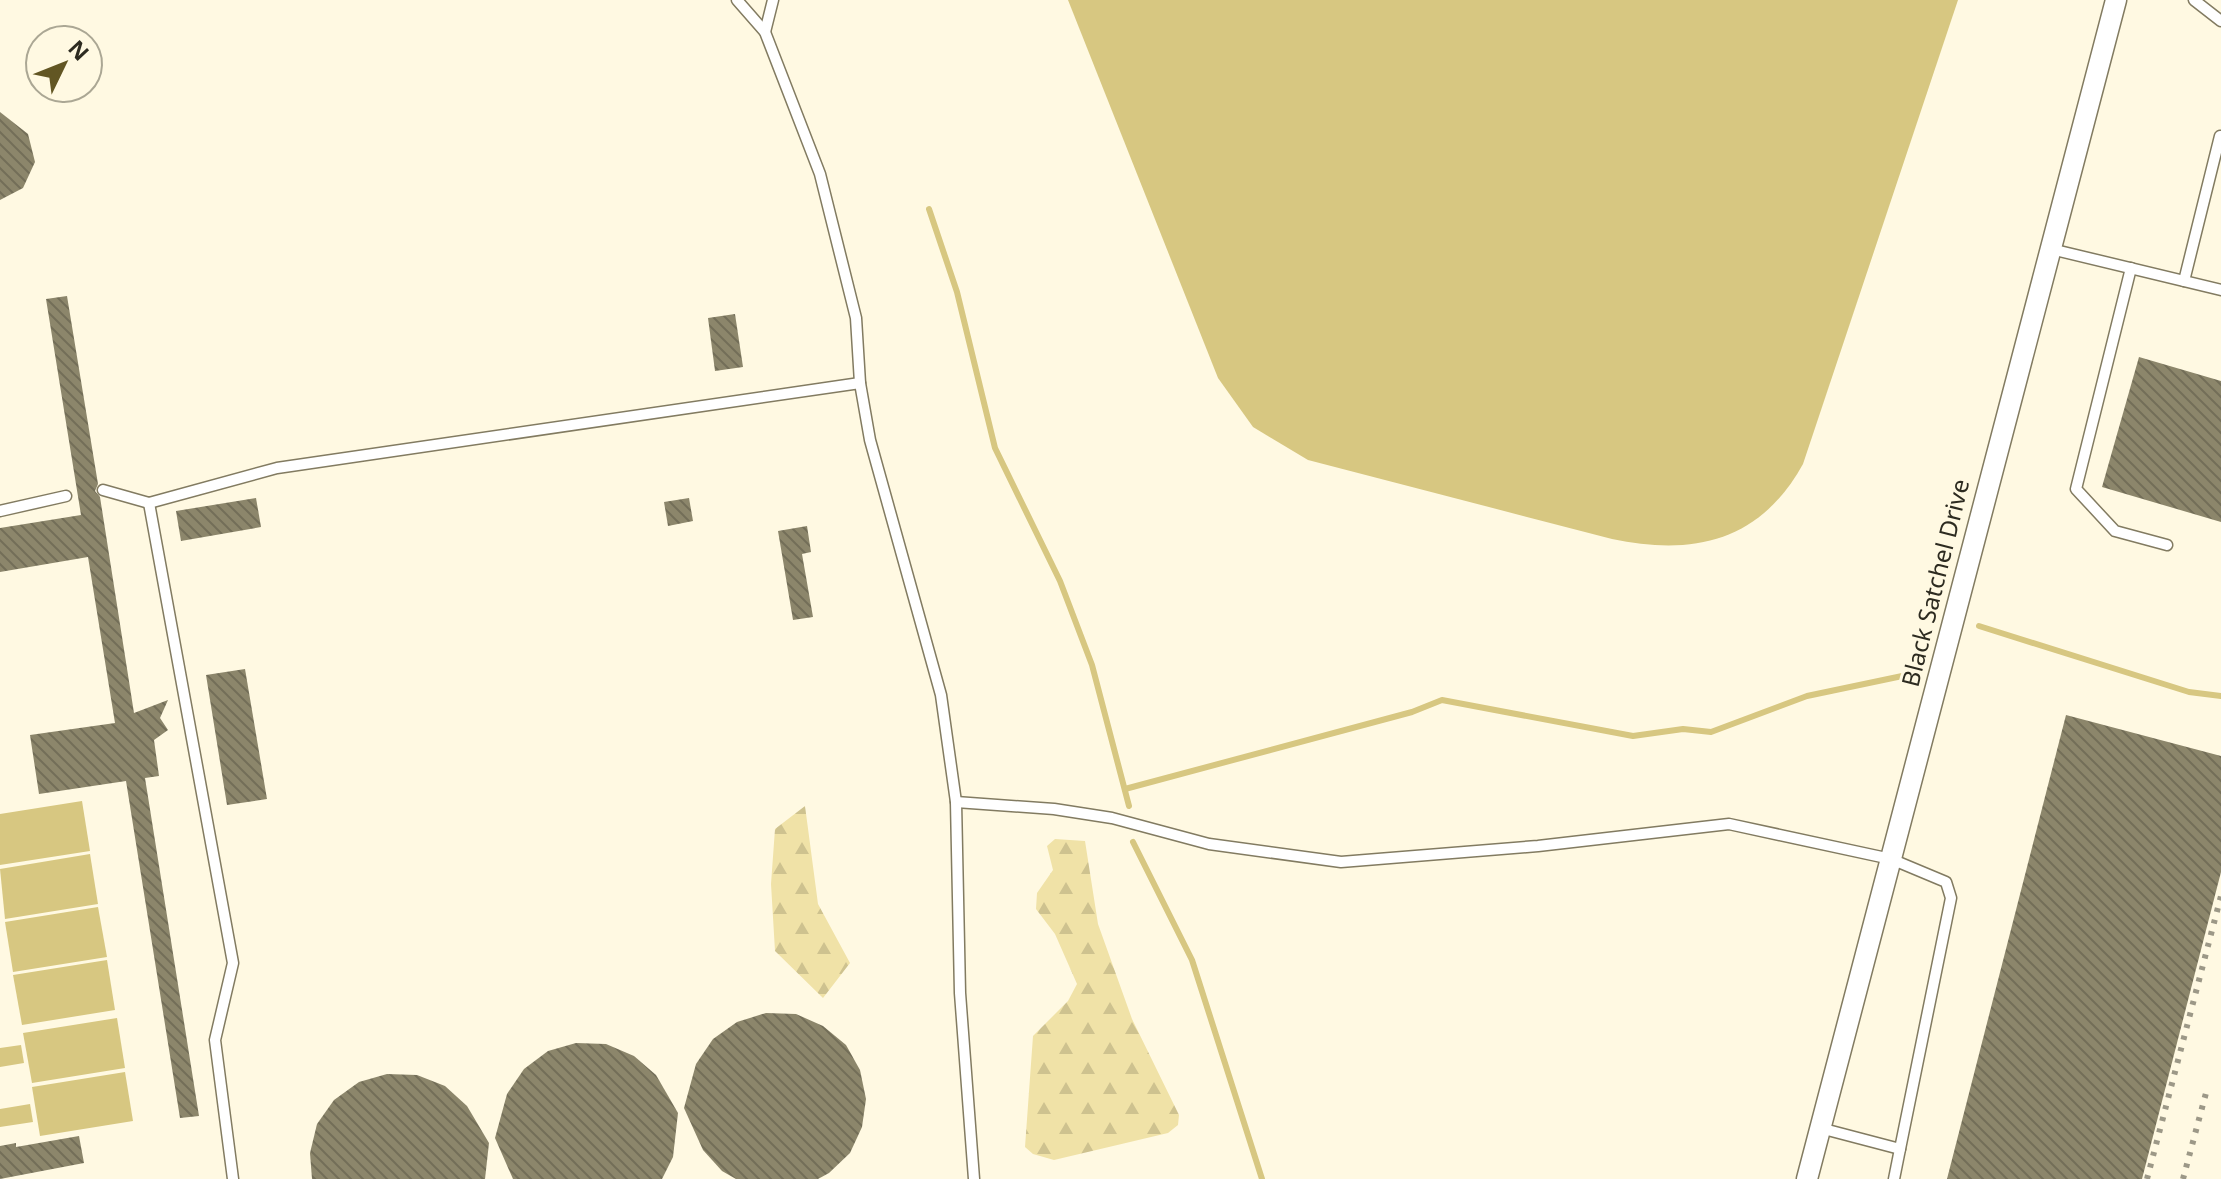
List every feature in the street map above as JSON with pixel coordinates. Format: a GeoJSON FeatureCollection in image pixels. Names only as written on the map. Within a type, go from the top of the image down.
{"type":"FeatureCollection","features":[{"type":"Feature","properties":{"kind":"street","name":"Black Satchel Drive"},"geometry":{"type":"LineString","coordinates":[[1807,1179],[2116,0]]}},
{"type":"Feature","properties":{"kind":"lane"},"geometry":{"type":"LineString","coordinates":[[737,0],[765,32],[820,174],[856,318],[860,383],[870,440],[941,695],[956,802],[960,993],[974,1179]]}},
{"type":"Feature","properties":{"kind":"lane"},"geometry":{"type":"LineString","coordinates":[[765,32],[773,0]]}},
{"type":"Feature","properties":{"kind":"lane"},"geometry":{"type":"LineString","coordinates":[[2194,0],[2221,21]]}},
{"type":"Feature","properties":{"kind":"lane"},"geometry":{"type":"LineString","coordinates":[[2184,281],[2220,136]]}},
{"type":"Feature","properties":{"kind":"lane"},"geometry":{"type":"LineString","coordinates":[[2051,249],[2221,290]]}},
{"type":"Feature","properties":{"kind":"lane"},"geometry":{"type":"LineString","coordinates":[[2131,268],[2076,489],[2115,531],[2167,545]]}},
{"type":"Feature","properties":{"kind":"lane"},"geometry":{"type":"LineString","coordinates":[[103,490],[149,503],[277,468],[860,383]]}},
{"type":"Feature","properties":{"kind":"lane"},"geometry":{"type":"LineString","coordinates":[[0,511],[66,496]]}},
{"type":"Feature","properties":{"kind":"lane"},"geometry":{"type":"LineString","coordinates":[[149,503],[233,963],[215,1040],[233,1179]]}},
{"type":"Feature","properties":{"kind":"lane"},"geometry":{"type":"LineString","coordinates":[[956,802],[1068,811],[1112,818],[1209,844],[1341,862],[1538,846],[1729,824],[1891,859],[1932,873],[1946,882],[1951,898],[1894,1179]]}},
{"type":"Feature","properties":{"kind":"lane"},"geometry":{"type":"LineString","coordinates":[[1820,1128],[1900,1149]]}},
{"type":"Feature","properties":{"kind":"green space"},"geometry":{"type":"Polygon","coordinates":[[[805,806],[818,904],[850,963],[823,998],[775,951],[771,884],[775,829],[805,806]]]}},
{"type":"Feature","properties":{"kind":"green space"},"geometry":{"type":"Polygon","coordinates":[[[1055,839],[1085,841],[1098,924],[1132,1019],[1179,1115],[1178,1125],[1168,1133],[1054,1160],[1033,1154],[1025,1147],[1033,1036],[1068,1001],[1077,984],[1055,934],[1036,909],[1037,893],[1053,870],[1047,846],[1055,839]]]}},
{"type":"Feature","properties":{"kind":"shaded area"},"geometry":{"type":"Polygon","coordinates":[[[1068,0],[1958,0],[1803,464],[1786,490],[1766,511],[1745,526],[1722,537],[1670,545],[1612,539],[1308,460],[1253,427],[1218,378],[1068,0]]]}},
{"type":"Feature","properties":{"kind":"shaded area"},"geometry":{"type":"Polygon","coordinates":[[[82,801],[90,851],[0,865],[0,814],[82,801]]]}},
{"type":"Feature","properties":{"kind":"shaded area"},"geometry":{"type":"Polygon","coordinates":[[[90,854],[98,904],[5,919],[0,869],[90,854]]]}},
{"type":"Feature","properties":{"kind":"shaded area"},"geometry":{"type":"Polygon","coordinates":[[[98,907],[107,957],[13,972],[5,922],[98,907]]]}},
{"type":"Feature","properties":{"kind":"shaded area"},"geometry":{"type":"Polygon","coordinates":[[[107,960],[115,1010],[22,1025],[13,975],[107,960]]]}},
{"type":"Feature","properties":{"kind":"shaded area"},"geometry":{"type":"Polygon","coordinates":[[[117,1018],[125,1068],[32,1083],[23,1033],[117,1018]]]}},
{"type":"Feature","properties":{"kind":"shaded area"},"geometry":{"type":"Polygon","coordinates":[[[21,1045],[24,1063],[0,1067],[0,1048],[21,1045]]]}},
{"type":"Feature","properties":{"kind":"shaded area"},"geometry":{"type":"Polygon","coordinates":[[[125,1072],[133,1121],[40,1136],[32,1087],[125,1072]]]}},
{"type":"Feature","properties":{"kind":"shaded area"},"geometry":{"type":"Polygon","coordinates":[[[30,1104],[33,1122],[0,1127],[0,1109],[30,1104]]]}},
{"type":"Feature","properties":{"kind":"building"},"geometry":{"type":"Polygon","coordinates":[[[0,112],[28,134],[35,162],[23,188],[0,200],[0,112]]]}},
{"type":"Feature","properties":{"kind":"building"},"geometry":{"type":"Polygon","coordinates":[[[67,296],[98,484],[95,491],[100,497],[134,713],[168,700],[160,718],[168,730],[154,740],[159,776],[145,778],[199,1116],[180,1118],[126,781],[39,794],[30,735],[115,723],[88,557],[0,572],[0,528],[81,515],[46,299],[67,296]]]}},
{"type":"Feature","properties":{"kind":"building"},"geometry":{"type":"Polygon","coordinates":[[[735,314],[743,367],[715,371],[708,318],[735,314]]]}},
{"type":"Feature","properties":{"kind":"building"},"geometry":{"type":"Polygon","coordinates":[[[2139,357],[2221,381],[2221,522],[2102,487],[2139,357]]]}},
{"type":"Feature","properties":{"kind":"building"},"geometry":{"type":"Polygon","coordinates":[[[256,498],[261,527],[181,541],[176,511],[256,498]]]}},
{"type":"Feature","properties":{"kind":"building"},"geometry":{"type":"Polygon","coordinates":[[[689,498],[693,521],[668,526],[664,502],[689,498]]]}},
{"type":"Feature","properties":{"kind":"building"},"geometry":{"type":"Polygon","coordinates":[[[807,526],[811,552],[802,554],[813,617],[793,620],[778,531],[807,526]]]}},
{"type":"Feature","properties":{"kind":"building"},"geometry":{"type":"Polygon","coordinates":[[[245,669],[267,799],[227,805],[206,675],[245,669]]]}},
{"type":"Feature","properties":{"kind":"building"},"geometry":{"type":"Polygon","coordinates":[[[2066,715],[2221,756],[2221,872],[2142,1179],[1947,1179],[2066,715]]]}},
{"type":"Feature","properties":{"kind":"building"},"geometry":{"type":"Polygon","coordinates":[[[766,1013],[796,1014],[823,1026],[846,1045],[860,1070],[866,1099],[862,1127],[850,1153],[818,1179],[736,1179],[722,1171],[703,1150],[684,1108],[696,1064],[713,1039],[737,1022],[766,1013]]]}},
{"type":"Feature","properties":{"kind":"building"},"geometry":{"type":"Polygon","coordinates":[[[576,1043],[606,1044],[634,1056],[656,1075],[678,1113],[673,1157],[662,1179],[513,1179],[495,1138],[507,1094],[524,1069],[548,1051],[576,1043]]]}},
{"type":"Feature","properties":{"kind":"building"},"geometry":{"type":"Polygon","coordinates":[[[387,1074],[417,1075],[445,1086],[467,1106],[489,1143],[485,1179],[312,1179],[310,1153],[317,1124],[334,1100],[359,1082],[387,1074]]]}},
{"type":"Feature","properties":{"kind":"building"},"geometry":{"type":"Polygon","coordinates":[[[79,1136],[84,1163],[0,1179],[0,1146],[16,1143],[16,1147],[79,1136]]]}},
{"type":"Feature","properties":{"kind":"waterway"},"geometry":{"type":"LineString","coordinates":[[929,209],[957,292],[995,448],[1060,581],[1092,665],[1129,806]]}},
{"type":"Feature","properties":{"kind":"waterway"},"geometry":{"type":"LineString","coordinates":[[1979,626],[2189,692],[2221,696]]}},
{"type":"Feature","properties":{"kind":"waterway"},"geometry":{"type":"LineString","coordinates":[[1125,789],[1412,712],[1442,700],[1633,736],[1683,729],[1711,732],[1807,696],[1907,675]]}},
{"type":"Feature","properties":{"kind":"waterway"},"geometry":{"type":"LineString","coordinates":[[1133,842],[1192,960],[1262,1179]]}},
{"type":"Feature","properties":{"kind":"railway"},"geometry":{"type":"LineString","coordinates":[[2147,1179],[2221,896]]}},
{"type":"Feature","properties":{"kind":"railway"},"geometry":{"type":"LineString","coordinates":[[2183,1179],[2206,1093]]}}]}
